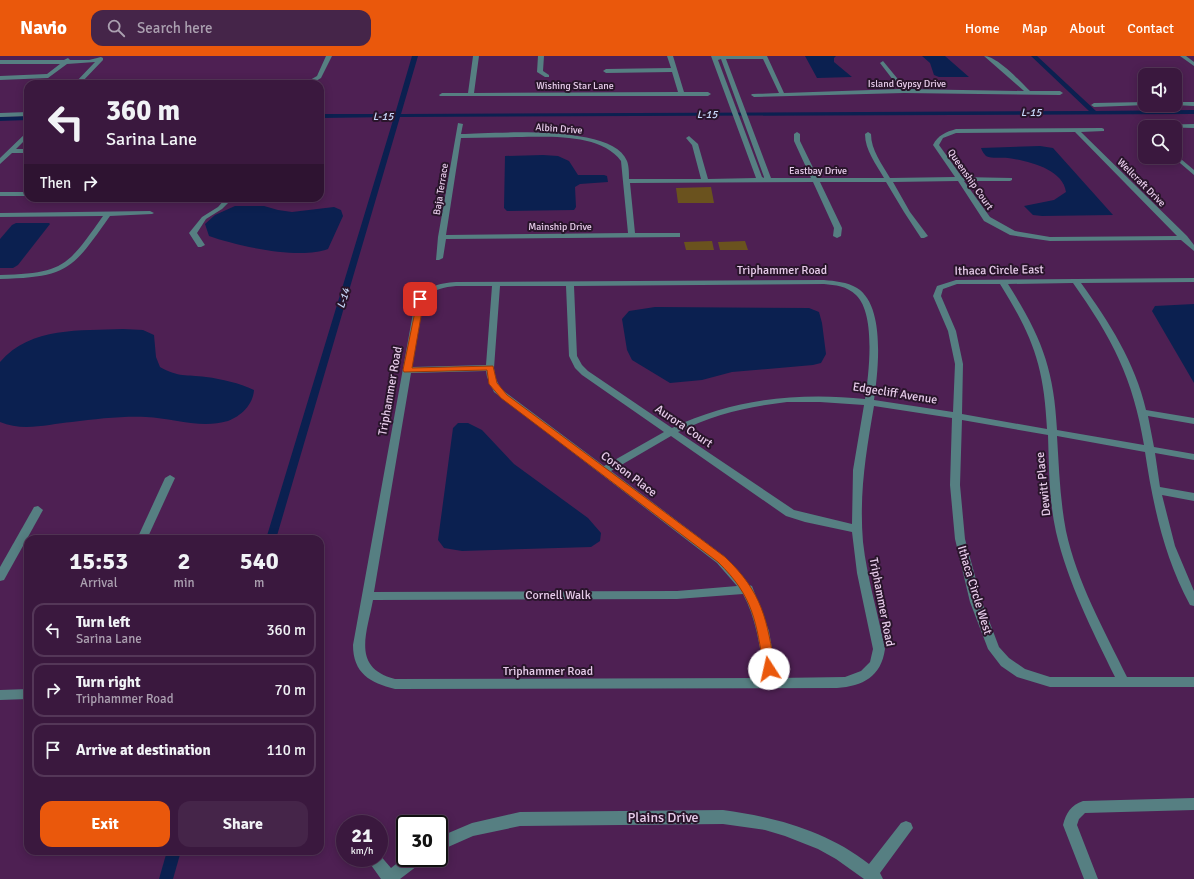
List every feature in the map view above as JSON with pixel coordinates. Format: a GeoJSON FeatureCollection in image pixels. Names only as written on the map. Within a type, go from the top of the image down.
{"type":"FeatureCollection","features":[{"type":"Feature","properties":{"kind":"street"},"geometry":{"type":"LineString","coordinates":[[314,80],[319,77],[329,56]]}},
{"type":"Feature","properties":{"kind":"street"},"geometry":{"type":"LineString","coordinates":[[471,94],[476,56]]}},
{"type":"Feature","properties":{"kind":"street"},"geometry":{"type":"LineString","coordinates":[[541,56],[540,72],[547,76]]}},
{"type":"Feature","properties":{"kind":"street"},"geometry":{"type":"LineString","coordinates":[[670,56],[681,94]]}},
{"type":"Feature","properties":{"kind":"street"},"geometry":{"type":"LineString","coordinates":[[987,56],[1014,78],[1029,93]]}},
{"type":"Feature","properties":{"kind":"street"},"geometry":{"type":"LineString","coordinates":[[1183,56],[1194,64]]}},
{"type":"Feature","properties":{"kind":"street"},"geometry":{"type":"LineString","coordinates":[[722,57],[768,178],[765,180],[758,178],[715,57],[722,57],[764,57],[782,94]]}},
{"type":"Feature","properties":{"kind":"street"},"geometry":{"type":"LineString","coordinates":[[0,61],[102,58]]}},
{"type":"Feature","properties":{"kind":"street"},"geometry":{"type":"LineString","coordinates":[[81,80],[102,58]]}},
{"type":"Feature","properties":{"kind":"street"},"geometry":{"type":"LineString","coordinates":[[0,78],[40,77],[51,75],[69,59]]}},
{"type":"Feature","properties":{"kind":"street"},"geometry":{"type":"LineString","coordinates":[[883,63],[904,91]]}},
{"type":"Feature","properties":{"kind":"street"},"geometry":{"type":"LineString","coordinates":[[606,71],[674,70]]}},
{"type":"Feature","properties":{"kind":"street","name":"Island Gypsy Drive"},"geometry":{"type":"LineString","coordinates":[[754,95],[904,91],[1060,93]]}},
{"type":"Feature","properties":{"kind":"street","name":"Wishing Star Lane"},"geometry":{"type":"LineString","coordinates":[[442,95],[708,94]]}},
{"type":"Feature","properties":{"kind":"street"},"geometry":{"type":"LineString","coordinates":[[1094,105],[1138,104]]}},
{"type":"Feature","properties":{"kind":"street"},"geometry":{"type":"LineString","coordinates":[[1182,104],[1194,104]]}},
{"type":"Feature","properties":{"kind":"street"},"geometry":{"type":"LineString","coordinates":[[0,115],[24,114]]}},
{"type":"Feature","properties":{"kind":"street","name":"Baja Terrace"},"geometry":{"type":"LineString","coordinates":[[439,258],[460,124]]}},
{"type":"Feature","properties":{"kind":"street"},"geometry":{"type":"LineString","coordinates":[[1182,126],[1194,126]]}},
{"type":"Feature","properties":{"kind":"street","name":"Wellcraft Drive"},"geometry":{"type":"LineString","coordinates":[[1076,130],[1194,249]]}},
{"type":"Feature","properties":{"kind":"street","name":"Queenship Court"},"geometry":{"type":"LineString","coordinates":[[1102,130],[964,131],[949,133],[938,140],[936,145],[987,219],[1013,233],[1050,239],[1184,238]]}},
{"type":"Feature","properties":{"kind":"street"},"geometry":{"type":"LineString","coordinates":[[797,134],[797,141],[838,228],[837,236]]}},
{"type":"Feature","properties":{"kind":"street"},"geometry":{"type":"LineString","coordinates":[[868,134],[868,141],[871,150],[907,212],[924,236]]}},
{"type":"Feature","properties":{"kind":"street","name":"Albin Drive"},"geometry":{"type":"LineString","coordinates":[[458,136],[567,137],[593,141],[616,151],[624,161],[632,236]]}},
{"type":"Feature","properties":{"kind":"street"},"geometry":{"type":"LineString","coordinates":[[0,162],[24,137]]}},
{"type":"Feature","properties":{"kind":"street"},"geometry":{"type":"LineString","coordinates":[[689,138],[695,144],[705,180]]}},
{"type":"Feature","properties":{"kind":"street"},"geometry":{"type":"LineString","coordinates":[[10,151],[24,151]]}},
{"type":"Feature","properties":{"kind":"street"},"geometry":{"type":"LineString","coordinates":[[1182,162],[1194,173]]}},
{"type":"Feature","properties":{"kind":"street","name":"Eastbay Drive"},"geometry":{"type":"LineString","coordinates":[[627,181],[1010,179]]}},
{"type":"Feature","properties":{"kind":"street"},"geometry":{"type":"LineString","coordinates":[[0,194],[24,194]]}},
{"type":"Feature","properties":{"kind":"street"},"geometry":{"type":"LineString","coordinates":[[201,245],[193,233],[204,218],[220,208],[226,202]]}},
{"type":"Feature","properties":{"kind":"street"},"geometry":{"type":"LineString","coordinates":[[1,217],[150,213]]}},
{"type":"Feature","properties":{"kind":"street"},"geometry":{"type":"LineString","coordinates":[[0,277],[42,276],[65,268],[78,257],[108,214]]}},
{"type":"Feature","properties":{"kind":"street","name":"Mainship Drive"},"geometry":{"type":"LineString","coordinates":[[442,237],[677,235]]}},
{"type":"Feature","properties":{"kind":"street","name":"Ithaca Circle East"},"geometry":{"type":"LineString","coordinates":[[958,416],[960,384],[957,347],[937,293],[940,288],[951,282],[1194,280]]}},
{"type":"Feature","properties":{"kind":"street","name":"Dewitt Place"},"geometry":{"type":"LineString","coordinates":[[1002,281],[1021,311],[1038,346],[1047,384],[1057,506],[1069,559],[1093,620],[1124,683]]}},
{"type":"Feature","properties":{"kind":"street"},"geometry":{"type":"LineString","coordinates":[[1075,281],[1102,317],[1120,349],[1136,390],[1142,412],[1163,525],[1172,556],[1194,602]]}},
{"type":"Feature","properties":{"kind":"street","name":"Triphammer Road"},"geometry":{"type":"LineString","coordinates":[[824,282],[846,286],[862,296],[873,332],[874,362],[858,470],[857,529],[866,595],[879,649],[877,662],[868,673],[862,678],[846,683],[395,684],[386,683],[372,676],[366,671],[360,659],[359,645],[419,302],[423,296],[434,288],[445,286],[496,284],[824,282]]}},
{"type":"Feature","properties":{"kind":"street","name":"Corson Place"},"geometry":{"type":"LineString","coordinates":[[496,284],[490,368],[493,384],[504,396],[721,560],[739,578],[748,589],[760,618],[772,684]]}},
{"type":"Feature","properties":{"kind":"street","name":"Aurora Court"},"geometry":{"type":"LineString","coordinates":[[570,284],[573,356],[578,366],[585,374],[790,513],[805,518],[857,529]]}},
{"type":"Feature","properties":{"kind":"street"},"geometry":{"type":"LineString","coordinates":[[407,370],[490,368]]}},
{"type":"Feature","properties":{"kind":"street","name":"Edgecliff Avenue"},"geometry":{"type":"LineString","coordinates":[[604,471],[671,432],[721,411],[765,401],[821,398],[868,401],[1194,457]]}},
{"type":"Feature","properties":{"kind":"street"},"geometry":{"type":"LineString","coordinates":[[1142,412],[1194,421]]}},
{"type":"Feature","properties":{"kind":"street","name":"Ithaca Circle West"},"geometry":{"type":"LineString","coordinates":[[958,416],[956,485],[960,539],[976,602],[994,648],[1013,668],[1040,680],[1059,683],[1194,682]]}},
{"type":"Feature","properties":{"kind":"street"},"geometry":{"type":"LineString","coordinates":[[144,535],[170,478]]}},
{"type":"Feature","properties":{"kind":"street"},"geometry":{"type":"LineString","coordinates":[[1156,490],[1194,497]]}},
{"type":"Feature","properties":{"kind":"street"},"geometry":{"type":"LineString","coordinates":[[0,577],[38,510]]}},
{"type":"Feature","properties":{"kind":"street","name":"Cornell Walk"},"geometry":{"type":"LineString","coordinates":[[368,596],[677,595],[748,589]]}},
{"type":"Feature","properties":{"kind":"street"},"geometry":{"type":"LineString","coordinates":[[0,695],[24,694]]}},
{"type":"Feature","properties":{"kind":"street"},"geometry":{"type":"LineString","coordinates":[[1091,879],[1070,825],[1072,817],[1076,811],[1083,807],[1193,806]]}},
{"type":"Feature","properties":{"kind":"street","name":"Plains Drive"},"geometry":{"type":"LineString","coordinates":[[448,840],[472,830],[520,819],[723,817],[752,820],[774,825],[809,837],[846,857],[873,876]]}},
{"type":"Feature","properties":{"kind":"street"},"geometry":{"type":"LineString","coordinates":[[873,876],[906,828]]}},
{"type":"Feature","properties":{"kind":"street"},"geometry":{"type":"LineString","coordinates":[[380,867],[389,878],[404,867]]}},
{"type":"Feature","properties":{"kind":"shaded area"},"geometry":{"type":"Polygon","coordinates":[[[711,187],[714,203],[678,203],[676,188],[711,187]]]}},
{"type":"Feature","properties":{"kind":"shaded area"},"geometry":{"type":"Polygon","coordinates":[[[712,241],[714,250],[686,250],[684,242],[712,241]]]}},
{"type":"Feature","properties":{"kind":"shaded area"},"geometry":{"type":"Polygon","coordinates":[[[745,241],[748,250],[720,250],[718,242],[745,241]]]}},
{"type":"Feature","properties":{"kind":"water"},"geometry":{"type":"Polygon","coordinates":[[[805,56],[836,56],[834,58],[834,62],[852,77],[817,78],[805,56]]]}},
{"type":"Feature","properties":{"kind":"water"},"geometry":{"type":"Polygon","coordinates":[[[922,56],[945,56],[969,77],[939,77],[934,75],[930,63],[922,56]]]}},
{"type":"Feature","properties":{"kind":"water"},"geometry":{"type":"Polygon","coordinates":[[[1040,146],[1053,148],[1113,215],[1033,215],[1024,206],[1054,200],[1066,192],[1058,177],[1052,172],[1025,161],[986,156],[981,148],[1040,146]]]}},
{"type":"Feature","properties":{"kind":"water"},"geometry":{"type":"Polygon","coordinates":[[[505,156],[558,156],[569,161],[578,175],[607,176],[608,182],[580,184],[575,187],[576,207],[574,210],[507,211],[504,208],[505,156]]]}},
{"type":"Feature","properties":{"kind":"water"},"geometry":{"type":"Polygon","coordinates":[[[235,206],[264,206],[292,212],[334,207],[341,210],[343,216],[328,249],[302,253],[285,252],[235,244],[209,236],[205,224],[215,215],[235,206]]]}},
{"type":"Feature","properties":{"kind":"water"},"geometry":{"type":"Polygon","coordinates":[[[16,223],[50,224],[18,265],[13,268],[0,268],[0,239],[12,225],[16,223]]]}},
{"type":"Feature","properties":{"kind":"water"},"geometry":{"type":"Polygon","coordinates":[[[1194,304],[1194,383],[1152,311],[1155,306],[1194,304]]]}},
{"type":"Feature","properties":{"kind":"water"},"geometry":{"type":"Polygon","coordinates":[[[655,307],[809,308],[819,312],[826,354],[821,363],[813,365],[732,372],[702,380],[670,383],[632,360],[627,350],[622,319],[629,311],[655,307]]]}},
{"type":"Feature","properties":{"kind":"water"},"geometry":{"type":"Polygon","coordinates":[[[123,329],[143,330],[154,335],[156,357],[160,367],[173,373],[224,380],[254,390],[249,405],[242,413],[233,419],[207,424],[137,417],[118,417],[27,427],[9,425],[0,422],[0,362],[12,350],[41,336],[74,331],[123,329]]]}},
{"type":"Feature","properties":{"kind":"water"},"geometry":{"type":"Polygon","coordinates":[[[458,423],[468,423],[482,430],[514,464],[588,518],[601,533],[600,541],[591,547],[462,551],[444,548],[438,540],[453,428],[458,423]]]}},
{"type":"Feature","properties":{"kind":"waterway","name":"L-14"},"geometry":{"type":"LineString","coordinates":[[397,116],[415,56]]}},
{"type":"Feature","properties":{"kind":"waterway","name":"L-15"},"geometry":{"type":"LineString","coordinates":[[1034,56],[1094,112]]}},
{"type":"Feature","properties":{"kind":"waterway","name":"L-15"},"geometry":{"type":"LineString","coordinates":[[397,116],[1194,112]]}},
{"type":"Feature","properties":{"kind":"waterway","name":"L-15"},"geometry":{"type":"LineString","coordinates":[[324,116],[397,116]]}},
{"type":"Feature","properties":{"kind":"waterway","name":"L-14"},"geometry":{"type":"LineString","coordinates":[[272,535],[397,116]]}},
{"type":"Feature","properties":{"kind":"waterway","name":"L-15"},"geometry":{"type":"LineString","coordinates":[[0,119],[24,118]]}},
{"type":"Feature","properties":{"kind":"waterway","name":"L-14"},"geometry":{"type":"LineString","coordinates":[[166,879],[173,855]]}},
{"type":"Feature","properties":{"kind":"route"},"geometry":{"type":"LineString","coordinates":[[420,299],[407,370],[490,368],[493,384],[504,396],[721,560],[733,571],[748,589],[755,603],[762,626],[769,669]]}}]}
